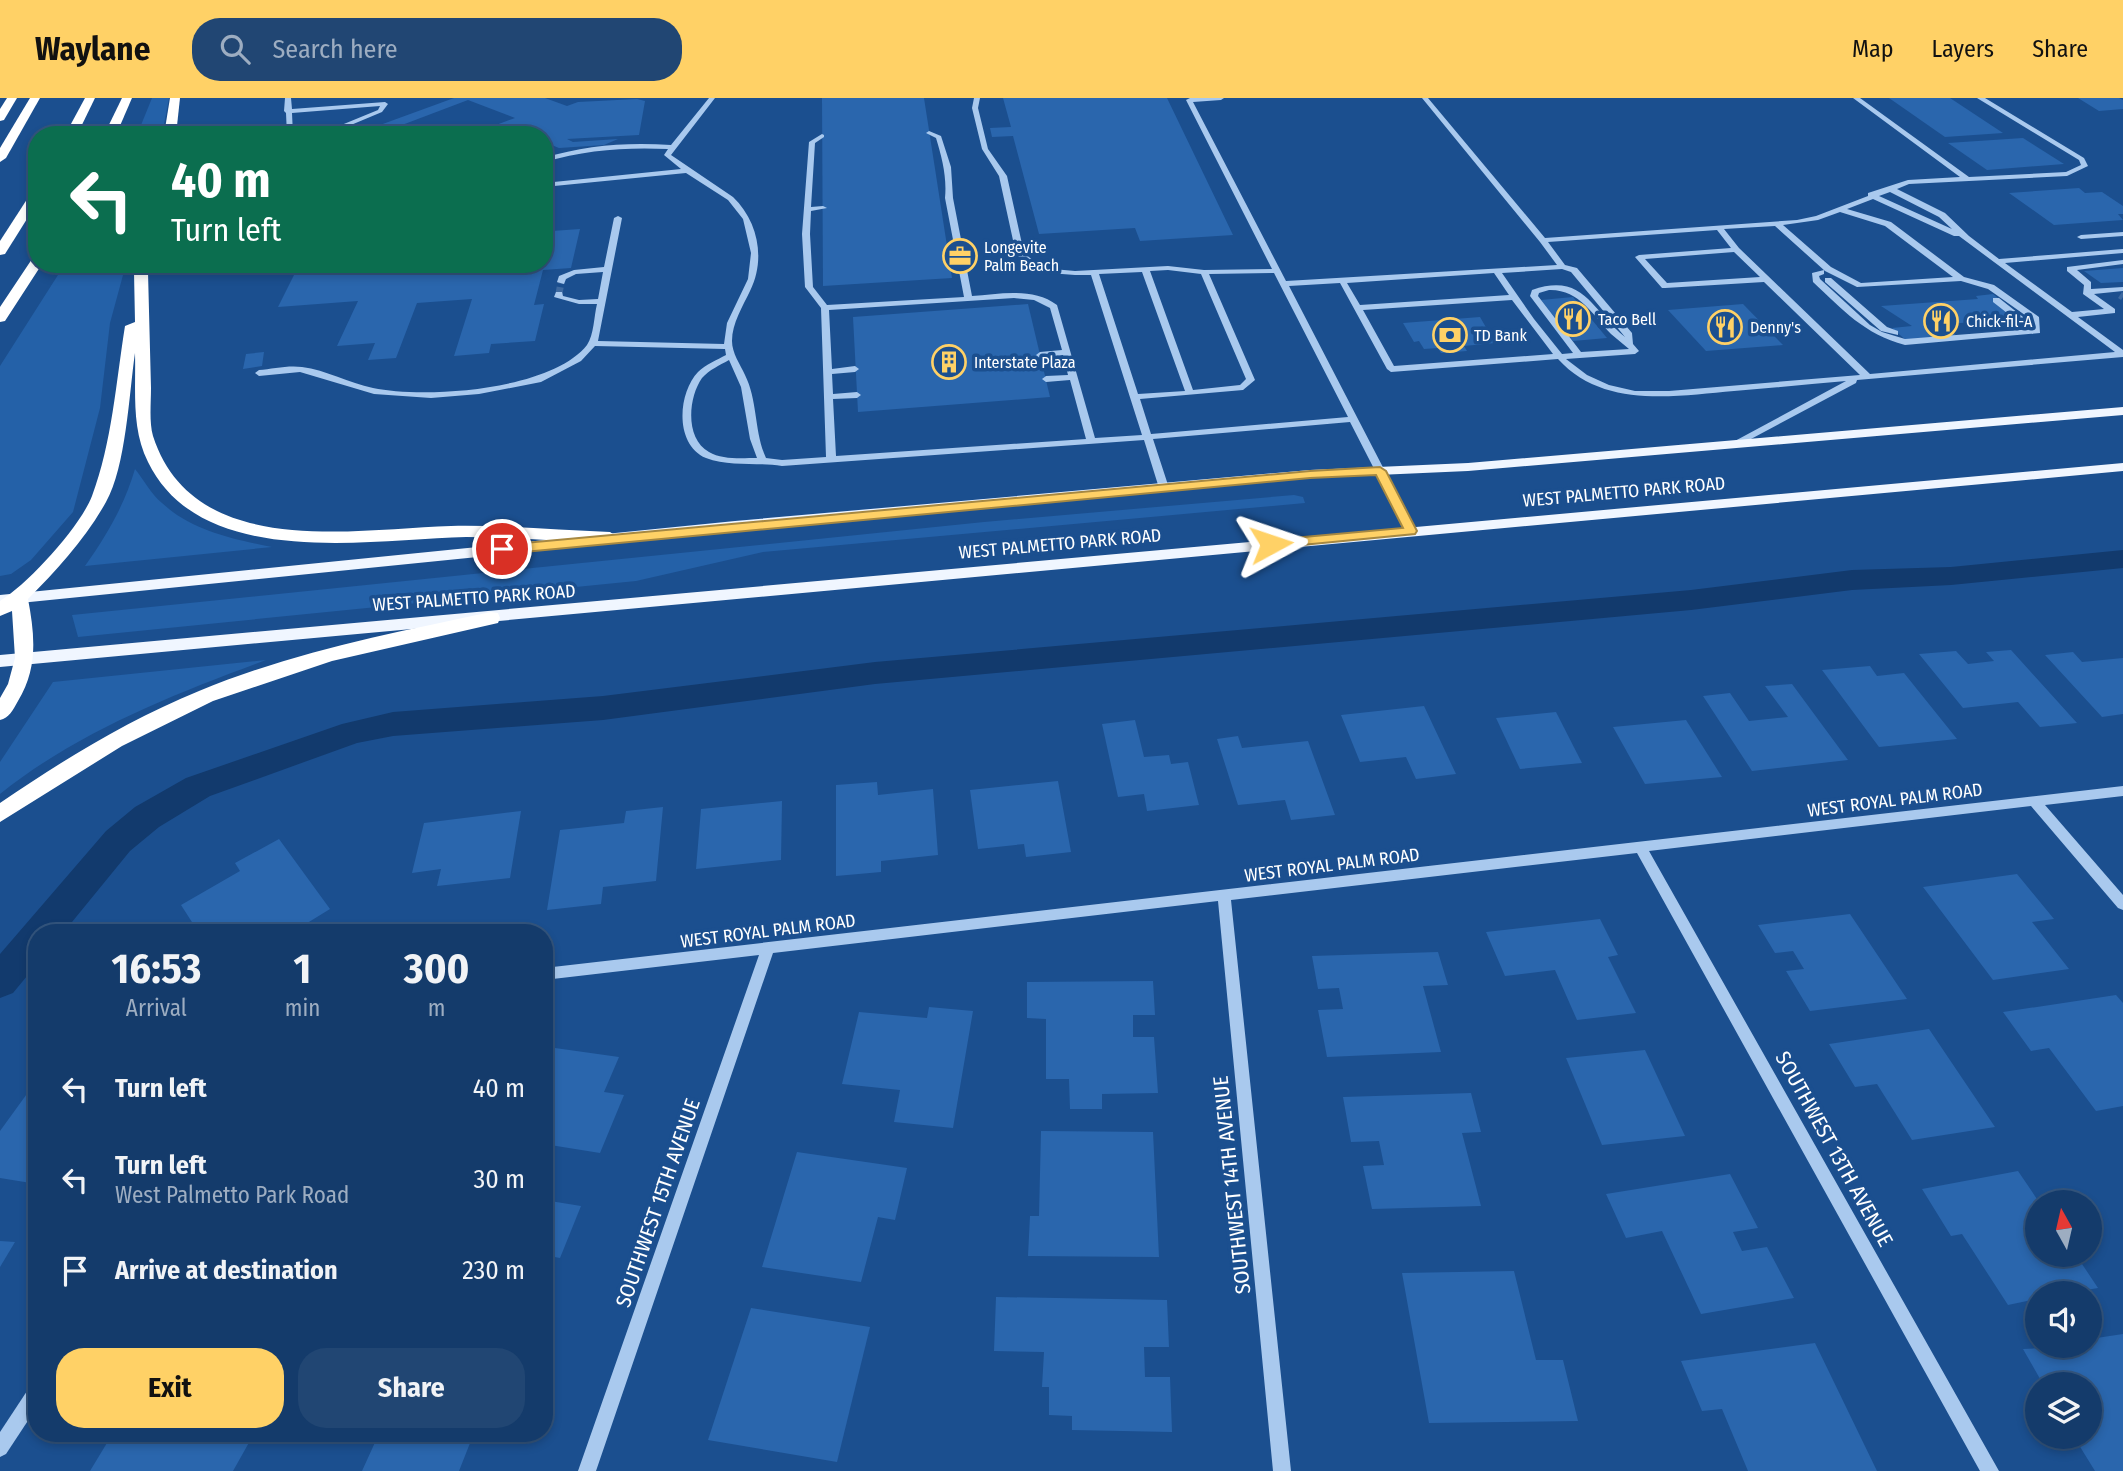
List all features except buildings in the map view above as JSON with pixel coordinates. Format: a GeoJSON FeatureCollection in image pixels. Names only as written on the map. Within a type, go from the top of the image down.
{"type":"FeatureCollection","features":[{"type":"Feature","properties":{"kind":"highway"},"geometry":{"type":"LineString","coordinates":[[0,118],[12,98]]}},
{"type":"Feature","properties":{"kind":"highway"},"geometry":{"type":"LineString","coordinates":[[0,158],[34,98]]}},
{"type":"Feature","properties":{"kind":"highway"},"geometry":{"type":"LineString","coordinates":[[76,126],[90,98]]}},
{"type":"Feature","properties":{"kind":"highway"},"geometry":{"type":"LineString","coordinates":[[114,126],[127,98]]}},
{"type":"Feature","properties":{"kind":"highway"},"geometry":{"type":"LineString","coordinates":[[171,126],[175,98]]}},
{"type":"Feature","properties":{"kind":"highway"},"geometry":{"type":"LineString","coordinates":[[0,251],[28,207]]}},
{"type":"Feature","properties":{"kind":"highway"},"geometry":{"type":"LineString","coordinates":[[0,318],[30,273]]}},
{"type":"Feature","properties":{"kind":"highway"},"geometry":{"type":"LineString","coordinates":[[0,610],[75,537],[94,510],[106,483],[141,273]]}},
{"type":"Feature","properties":{"kind":"highway"},"geometry":{"type":"LineString","coordinates":[[142,273],[144,433],[150,457],[174,490],[192,503],[237,524],[264,532],[327,540],[451,532],[610,538]]}},
{"type":"Feature","properties":{"kind":"highway"},"geometry":{"type":"LineString","coordinates":[[0,713],[20,682],[26,658],[10,599]]}},
{"type":"Feature","properties":{"kind":"highway"},"geometry":{"type":"LineString","coordinates":[[0,814],[117,739],[237,683],[340,652],[491,618]]}},
{"type":"Feature","properties":{"kind":"main road"},"geometry":{"type":"LineString","coordinates":[[10,599],[610,538],[1164,488],[2123,411]]}},
{"type":"Feature","properties":{"kind":"main road","name":"WEST PALMETTO PARK ROAD"},"geometry":{"type":"LineString","coordinates":[[0,661],[359,626],[491,618],[2123,467]]}},
{"type":"Feature","properties":{"kind":"street"},"geometry":{"type":"LineString","coordinates":[[288,98],[289,126]]}},
{"type":"Feature","properties":{"kind":"street"},"geometry":{"type":"LineString","coordinates":[[712,98],[670,147],[667,155],[685,171],[733,202],[746,217],[757,261],[753,280],[733,321],[730,351],[743,379],[749,426],[762,459]]}},
{"type":"Feature","properties":{"kind":"street"},"geometry":{"type":"LineString","coordinates":[[977,98],[975,108],[985,149],[1003,176],[1020,254],[1032,264],[1052,271],[1277,271]]}},
{"type":"Feature","properties":{"kind":"street"},"geometry":{"type":"LineString","coordinates":[[1221,98],[1189,100],[1411,531]]}},
{"type":"Feature","properties":{"kind":"street"},"geometry":{"type":"LineString","coordinates":[[1425,98],[1543,240],[1562,267]]}},
{"type":"Feature","properties":{"kind":"street"},"geometry":{"type":"LineString","coordinates":[[1856,98],[1966,178]]}},
{"type":"Feature","properties":{"kind":"street"},"geometry":{"type":"LineString","coordinates":[[1543,240],[1777,224],[1818,218],[1908,182],[2067,174],[2085,166],[2082,159],[1980,98]]}},
{"type":"Feature","properties":{"kind":"street"},"geometry":{"type":"LineString","coordinates":[[287,111],[387,101]]}},
{"type":"Feature","properties":{"kind":"street"},"geometry":{"type":"LineString","coordinates":[[342,126],[380,111],[387,101]]}},
{"type":"Feature","properties":{"kind":"street"},"geometry":{"type":"LineString","coordinates":[[929,133],[939,137],[951,186],[949,200],[968,299]]}},
{"type":"Feature","properties":{"kind":"street"},"geometry":{"type":"LineString","coordinates":[[822,136],[812,142],[808,209],[809,287],[825,309],[831,460]]}},
{"type":"Feature","properties":{"kind":"street"},"geometry":{"type":"LineString","coordinates":[[553,157],[576,150],[635,145],[670,147]]}},
{"type":"Feature","properties":{"kind":"street"},"geometry":{"type":"LineString","coordinates":[[553,184],[685,171]]}},
{"type":"Feature","properties":{"kind":"street"},"geometry":{"type":"LineString","coordinates":[[1889,188],[1942,215],[1966,238],[2123,354]]}},
{"type":"Feature","properties":{"kind":"street"},"geometry":{"type":"LineString","coordinates":[[1871,195],[1966,238]]}},
{"type":"Feature","properties":{"kind":"street"},"geometry":{"type":"LineString","coordinates":[[940,200],[949,200]]}},
{"type":"Feature","properties":{"kind":"street"},"geometry":{"type":"LineString","coordinates":[[808,209],[823,208]]}},
{"type":"Feature","properties":{"kind":"street"},"geometry":{"type":"LineString","coordinates":[[1777,224],[1884,329],[1894,332],[2021,323],[2016,315],[1961,279],[1888,224],[1839,209]]}},
{"type":"Feature","properties":{"kind":"street"},"geometry":{"type":"LineString","coordinates":[[259,373],[300,369],[374,391],[431,395],[479,391],[538,380],[578,359],[593,343],[618,218]]}},
{"type":"Feature","properties":{"kind":"street"},"geometry":{"type":"LineString","coordinates":[[1720,229],[1736,250],[1864,377]]}},
{"type":"Feature","properties":{"kind":"street"},"geometry":{"type":"LineString","coordinates":[[2081,237],[2123,234]]}},
{"type":"Feature","properties":{"kind":"street"},"geometry":{"type":"LineString","coordinates":[[1736,250],[1639,257],[1665,286],[1766,279]]}},
{"type":"Feature","properties":{"kind":"street"},"geometry":{"type":"LineString","coordinates":[[1997,261],[2123,251]]}},
{"type":"Feature","properties":{"kind":"street"},"geometry":{"type":"LineString","coordinates":[[2086,292],[2088,284],[2070,270],[2123,262]]}},
{"type":"Feature","properties":{"kind":"street"},"geometry":{"type":"LineString","coordinates":[[1284,284],[1562,267],[1574,270],[1629,335],[1632,347]]}},
{"type":"Feature","properties":{"kind":"street"},"geometry":{"type":"LineString","coordinates":[[561,282],[562,278],[574,272],[608,269]]}},
{"type":"Feature","properties":{"kind":"street"},"geometry":{"type":"LineString","coordinates":[[1145,269],[1191,393]]}},
{"type":"Feature","properties":{"kind":"street"},"geometry":{"type":"LineString","coordinates":[[1496,270],[1559,357],[1594,384],[1625,394],[1645,396],[2123,354]]}},
{"type":"Feature","properties":{"kind":"street"},"geometry":{"type":"LineString","coordinates":[[1824,271],[1860,285],[1961,279],[1991,287],[2036,319],[2037,331],[1905,341],[1888,339],[1875,334],[1816,280],[1815,275],[1824,271]]}},
{"type":"Feature","properties":{"kind":"street"},"geometry":{"type":"LineString","coordinates":[[1094,272],[1164,488]]}},
{"type":"Feature","properties":{"kind":"street"},"geometry":{"type":"LineString","coordinates":[[1135,397],[1243,387],[1251,380],[1204,272]]}},
{"type":"Feature","properties":{"kind":"street"},"geometry":{"type":"LineString","coordinates":[[1342,280],[1391,369],[1559,357],[1632,347]]}},
{"type":"Feature","properties":{"kind":"street"},"geometry":{"type":"LineString","coordinates":[[1579,355],[1534,296],[1535,292],[1557,288],[1582,295],[1616,335],[1632,347]]}},
{"type":"Feature","properties":{"kind":"street"},"geometry":{"type":"LineString","coordinates":[[2086,292],[2112,312]]}},
{"type":"Feature","properties":{"kind":"street"},"geometry":{"type":"LineString","coordinates":[[2086,292],[2119,292]]}},
{"type":"Feature","properties":{"kind":"street"},"geometry":{"type":"LineString","coordinates":[[559,294],[558,297],[566,301],[602,301]]}},
{"type":"Feature","properties":{"kind":"street"},"geometry":{"type":"LineString","coordinates":[[825,309],[1034,296],[1046,300],[1054,307],[1091,441]]}},
{"type":"Feature","properties":{"kind":"street"},"geometry":{"type":"LineString","coordinates":[[1357,308],[1515,297]]}},
{"type":"Feature","properties":{"kind":"street"},"geometry":{"type":"LineString","coordinates":[[2070,315],[2123,311]]}},
{"type":"Feature","properties":{"kind":"street"},"geometry":{"type":"LineString","coordinates":[[593,343],[730,351]]}},
{"type":"Feature","properties":{"kind":"street"},"geometry":{"type":"LineString","coordinates":[[730,351],[702,373],[690,391],[693,444],[705,454],[727,459],[762,459],[782,463],[831,460],[1353,419]]}},
{"type":"Feature","properties":{"kind":"street"},"geometry":{"type":"LineString","coordinates":[[1040,355],[1066,352]]}},
{"type":"Feature","properties":{"kind":"street"},"geometry":{"type":"LineString","coordinates":[[828,372],[855,369]]}},
{"type":"Feature","properties":{"kind":"street"},"geometry":{"type":"LineString","coordinates":[[1046,379],[1073,377]]}},
{"type":"Feature","properties":{"kind":"street"},"geometry":{"type":"LineString","coordinates":[[1736,444],[1864,377]]}},
{"type":"Feature","properties":{"kind":"street"},"geometry":{"type":"LineString","coordinates":[[829,397],[857,395]]}},
{"type":"Feature","properties":{"kind":"street","name":"WEST ROYAL PALM ROAD"},"geometry":{"type":"LineString","coordinates":[[553,973],[2123,791]]}},
{"type":"Feature","properties":{"kind":"street"},"geometry":{"type":"LineString","coordinates":[[2034,802],[2123,904]]}},
{"type":"Feature","properties":{"kind":"street","name":"SOUTHWEST 13TH AVENUE"},"geometry":{"type":"LineString","coordinates":[[1640,847],[1990,1471]]}},
{"type":"Feature","properties":{"kind":"street","name":"SOUTHWEST 14TH AVENUE"},"geometry":{"type":"LineString","coordinates":[[1224,896],[1282,1471]]}},
{"type":"Feature","properties":{"kind":"street","name":"SOUTHWEST 15TH AVENUE"},"geometry":{"type":"LineString","coordinates":[[587,1471],[768,949]]}},
{"type":"Feature","properties":{"kind":"street"},"geometry":{"type":"LineString","coordinates":[[0,1447],[28,1405]]}},
{"type":"Feature","properties":{"kind":"shaded area"},"geometry":{"type":"Polygon","coordinates":[[[152,98],[169,98],[164,126],[141,126],[152,98]]]}},
{"type":"Feature","properties":{"kind":"shaded area"},"geometry":{"type":"Polygon","coordinates":[[[59,273],[124,273],[110,323],[100,408],[73,512],[31,560],[11,574],[0,576],[0,366],[59,273]]]}},
{"type":"Feature","properties":{"kind":"shaded area"},"geometry":{"type":"Polygon","coordinates":[[[135,469],[158,499],[186,521],[228,537],[272,547],[85,566],[114,520],[135,469]]]}},
{"type":"Feature","properties":{"kind":"shaded area"},"geometry":{"type":"Polygon","coordinates":[[[1294,495],[1303,497],[1305,503],[763,552],[636,581],[78,637],[72,615],[984,522],[1294,495]]]}},
{"type":"Feature","properties":{"kind":"shaded area"},"geometry":{"type":"Polygon","coordinates":[[[266,660],[127,716],[61,752],[0,794],[0,762],[53,682],[266,660]]]}},
{"type":"Feature","properties":{"kind":"waterway"},"geometry":{"type":"LineString","coordinates":[[49,924],[118,841],[147,817],[198,787],[353,732],[393,724],[603,708],[875,673],[1691,600],[1852,580],[1951,576],[2123,559]]}},
{"type":"Feature","properties":{"kind":"waterway"},"geometry":{"type":"LineString","coordinates":[[0,981],[28,948]]}},
{"type":"Feature","properties":{"kind":"tunnel"},"geometry":{"type":"LineString","coordinates":[[559,294],[561,282]]}},
{"type":"Feature","properties":{"kind":"place","name":"Longevite Palm Beach"},"geometry":{"type":"Point","coordinates":[960,256]}},
{"type":"Feature","properties":{"kind":"place","name":"Taco Bell"},"geometry":{"type":"Point","coordinates":[1573,319]}},
{"type":"Feature","properties":{"kind":"place","name":"Chick-fil-A"},"geometry":{"type":"Point","coordinates":[1941,321]}},
{"type":"Feature","properties":{"kind":"place","name":"Denny's"},"geometry":{"type":"Point","coordinates":[1725,327]}},
{"type":"Feature","properties":{"kind":"place","name":"TD Bank"},"geometry":{"type":"Point","coordinates":[1450,335]}},
{"type":"Feature","properties":{"kind":"place","name":"Interstate Plaza"},"geometry":{"type":"Point","coordinates":[949,362]}},
{"type":"Feature","properties":{"kind":"route"},"geometry":{"type":"LineString","coordinates":[[502,549],[1310,474],[1380,471],[1411,531],[1271,544]]}}]}
